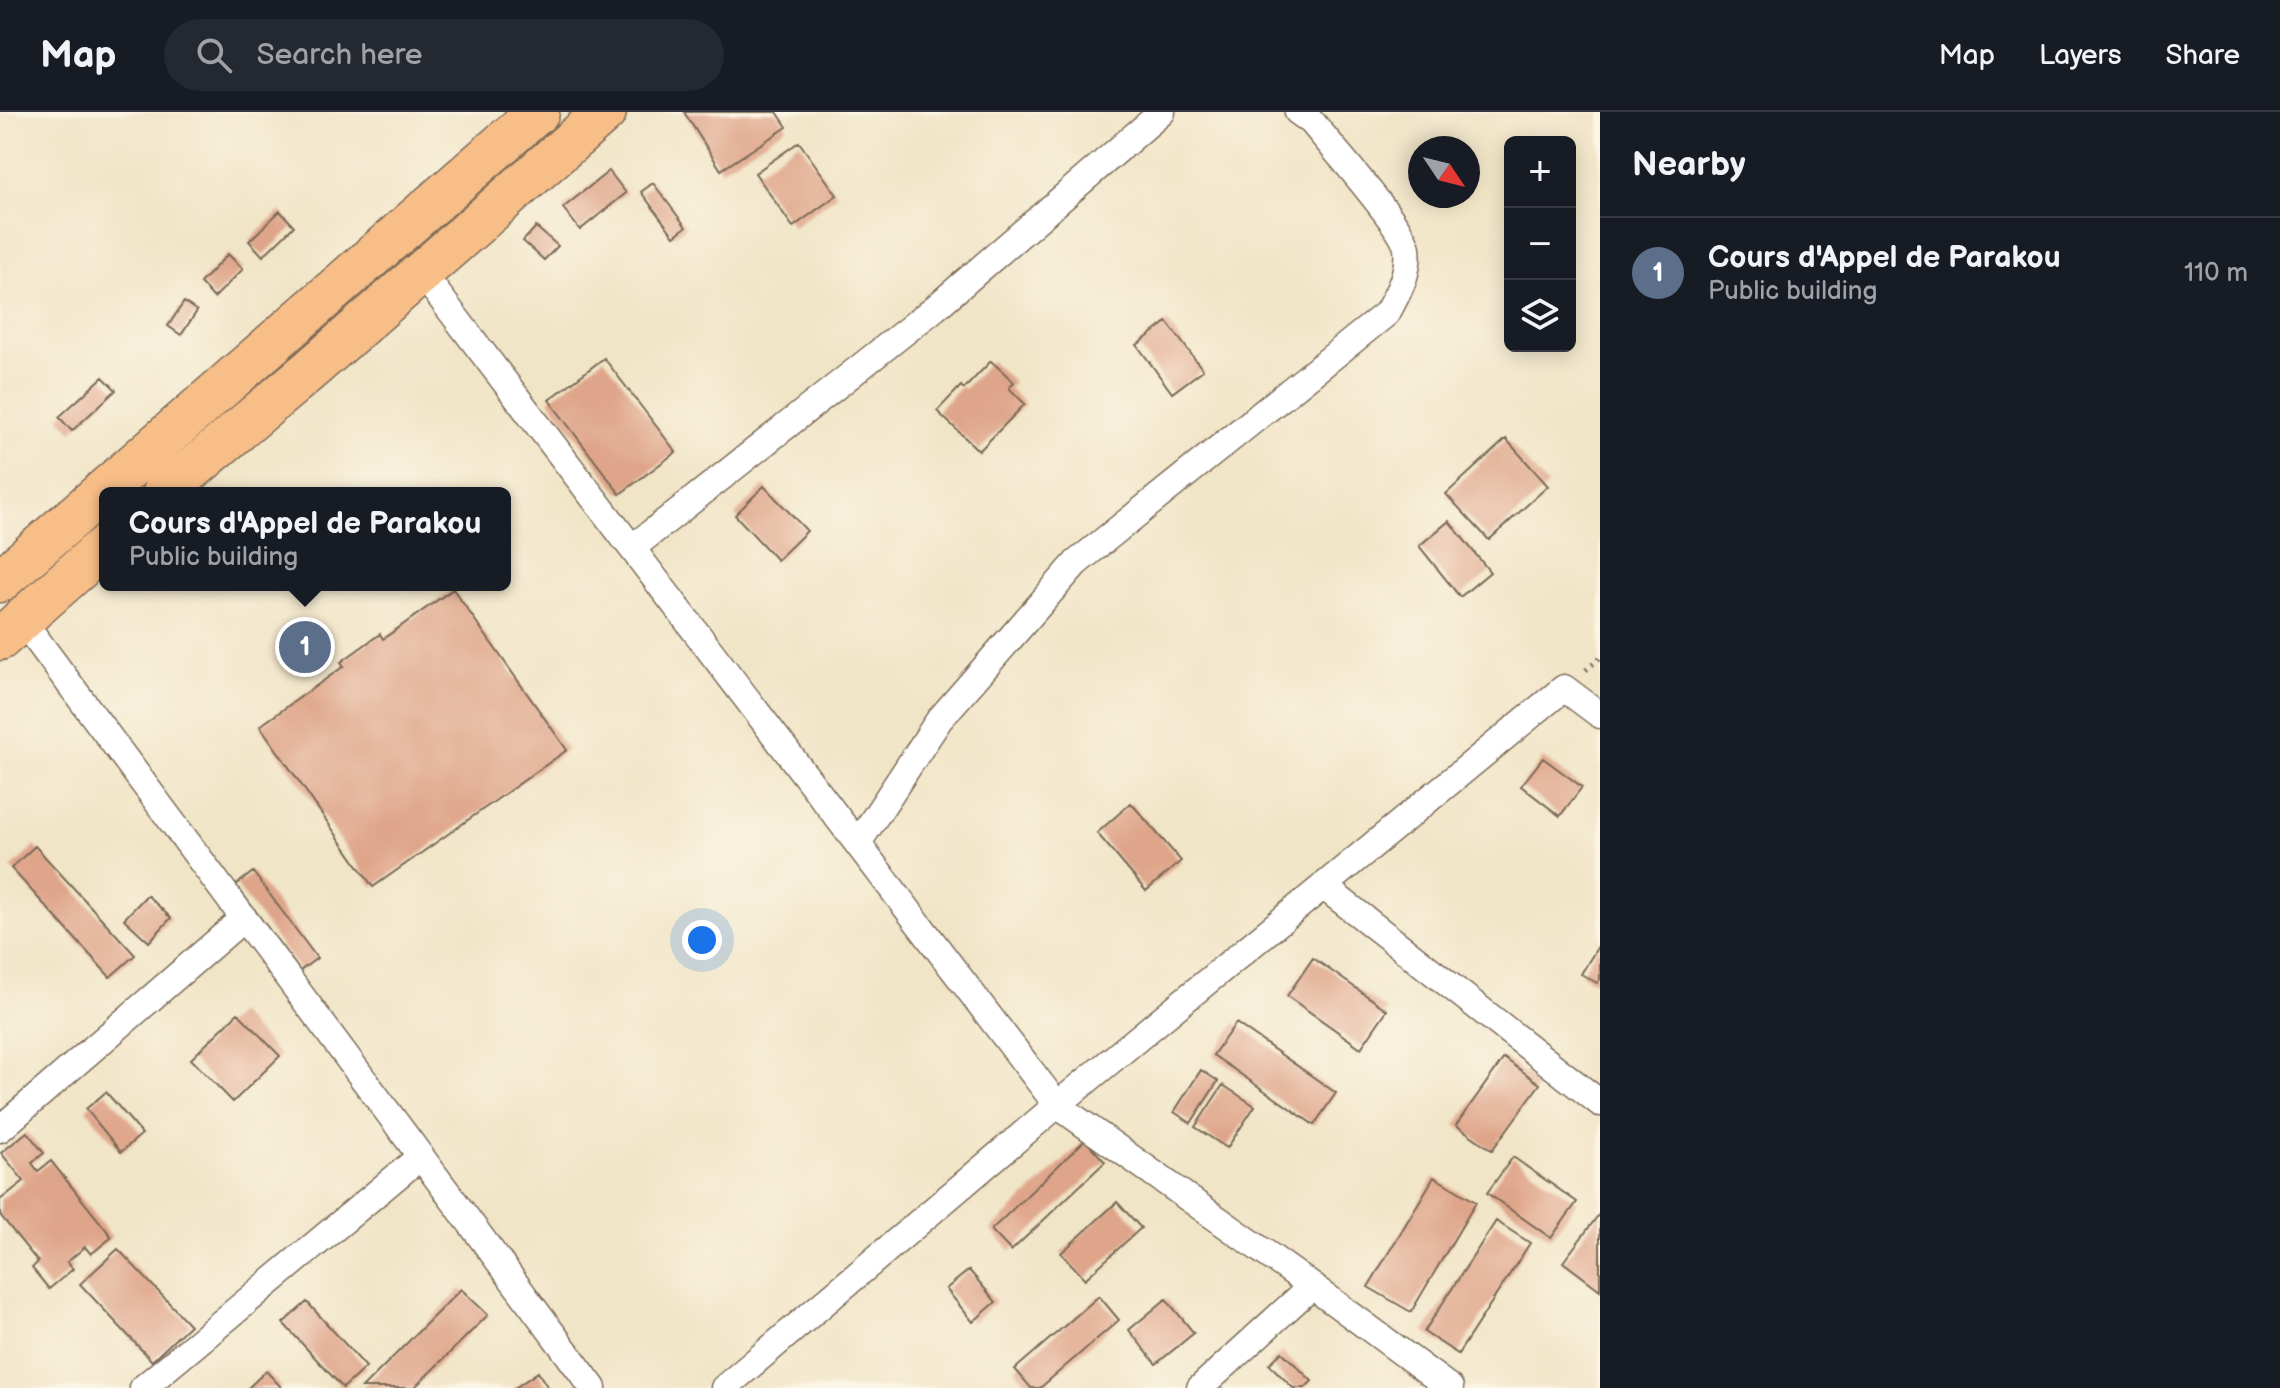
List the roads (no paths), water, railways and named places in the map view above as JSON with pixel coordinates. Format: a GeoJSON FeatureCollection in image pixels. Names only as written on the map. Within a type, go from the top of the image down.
{"type":"FeatureCollection","features":[{"type":"Feature","properties":{"kind":"main road"},"geometry":{"type":"LineString","coordinates":[[107,487],[538,112]]}},
{"type":"Feature","properties":{"kind":"main road"},"geometry":{"type":"LineString","coordinates":[[170,432],[180,480],[605,112]]}},
{"type":"Feature","properties":{"kind":"main road"},"geometry":{"type":"LineString","coordinates":[[0,581],[99,494]]}},
{"type":"Feature","properties":{"kind":"main road"},"geometry":{"type":"LineString","coordinates":[[11,629],[99,551]]}},
{"type":"Feature","properties":{"kind":"street"},"geometry":{"type":"LineString","coordinates":[[632,548],[935,308],[1162,112]]}},
{"type":"Feature","properties":{"kind":"street"},"geometry":{"type":"LineString","coordinates":[[858,843],[939,720],[1076,563],[1387,313],[1404,282],[1407,246],[1383,209],[1312,122],[1298,112]]}},
{"type":"Feature","properties":{"kind":"street"},"geometry":{"type":"LineString","coordinates":[[421,272],[1057,1105],[1450,1388]]}},
{"type":"Feature","properties":{"kind":"street"},"geometry":{"type":"LineString","coordinates":[[11,629],[244,918],[593,1388]]}},
{"type":"Feature","properties":{"kind":"street"},"geometry":{"type":"LineString","coordinates":[[724,1388],[1057,1105],[1564,688],[1600,715]]}},
{"type":"Feature","properties":{"kind":"street"},"geometry":{"type":"LineString","coordinates":[[1323,886],[1600,1103]]}},
{"type":"Feature","properties":{"kind":"street"},"geometry":{"type":"LineString","coordinates":[[0,1129],[244,918]]}},
{"type":"Feature","properties":{"kind":"street"},"geometry":{"type":"LineString","coordinates":[[143,1388],[420,1157]]}},
{"type":"Feature","properties":{"kind":"street"},"geometry":{"type":"LineString","coordinates":[[1200,1388],[1312,1286]]}},
{"type":"Feature","properties":{"kind":"place","name":"Cours d'Appel de Parakou"},"geometry":{"type":"Point","coordinates":[305,647]}}]}
